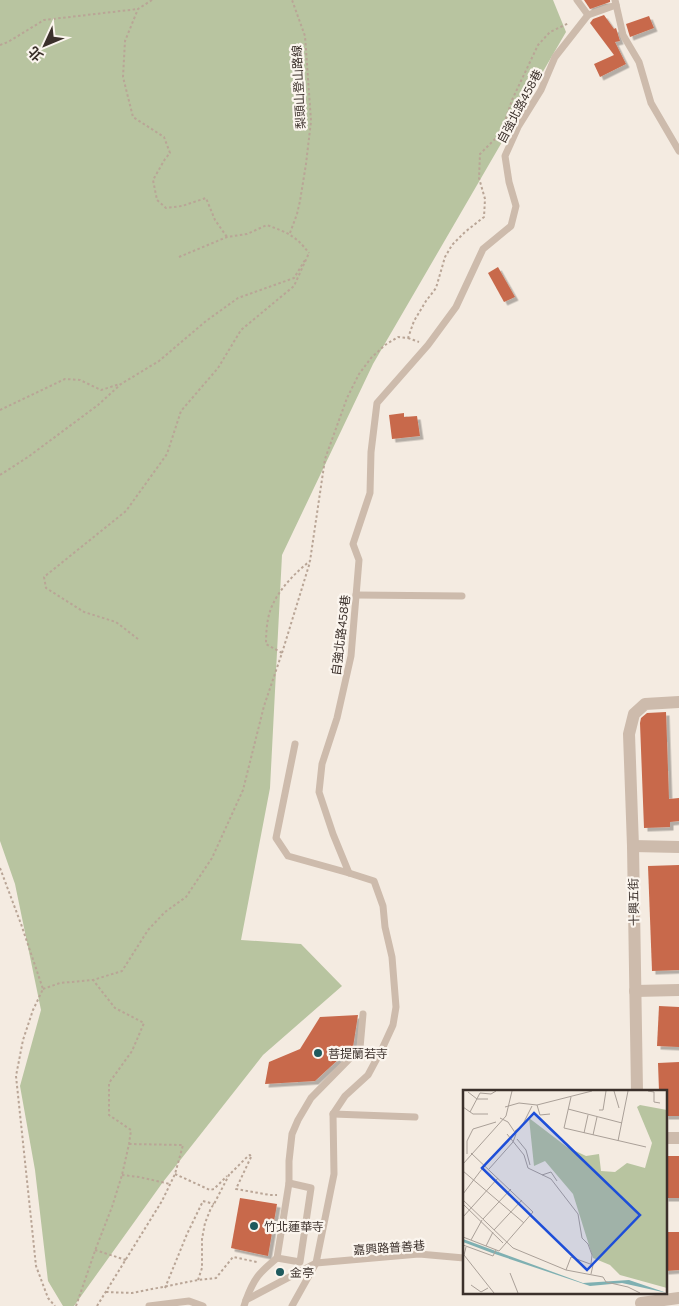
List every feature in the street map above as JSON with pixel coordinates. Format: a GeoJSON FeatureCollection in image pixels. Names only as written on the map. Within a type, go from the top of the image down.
{"type":"FeatureCollection","features":[{"type":"Feature","properties":{"kind":"street","name":"十興五街"},"geometry":{"type":"LineString","coordinates":[[637,1090],[629,734],[634,714],[645,704],[679,702]]}},
{"type":"Feature","properties":{"kind":"street"},"geometry":{"type":"LineString","coordinates":[[633,846],[679,846]]}},
{"type":"Feature","properties":{"kind":"street"},"geometry":{"type":"LineString","coordinates":[[634,991],[679,990]]}},
{"type":"Feature","properties":{"kind":"street"},"geometry":{"type":"LineString","coordinates":[[666,1138],[679,1138]]}},
{"type":"Feature","properties":{"kind":"street"},"geometry":{"type":"LineString","coordinates":[[641,1300],[679,1298]]}},
{"type":"Feature","properties":{"kind":"lane"},"geometry":{"type":"LineString","coordinates":[[577,0],[588,15],[616,3],[623,35],[639,62],[651,103],[679,152]]}},
{"type":"Feature","properties":{"kind":"lane","name":"自強北路458巷"},"geometry":{"type":"LineString","coordinates":[[350,873],[333,834],[319,792],[322,764],[337,718],[351,656],[359,560],[353,544],[370,493],[377,403],[428,345],[456,307],[483,250],[511,226],[516,206],[509,182],[505,156],[518,127],[541,90],[555,57],[588,15]]}},
{"type":"Feature","properties":{"kind":"lane"},"geometry":{"type":"LineString","coordinates":[[356,596],[462,596]]}},
{"type":"Feature","properties":{"kind":"lane"},"geometry":{"type":"LineString","coordinates":[[292,1306],[316,1263],[334,1174],[333,1114],[344,1096],[368,1075],[393,1025],[396,1006],[392,958],[385,927],[383,906],[374,881],[288,856],[276,838],[295,744]]}},
{"type":"Feature","properties":{"kind":"lane"},"geometry":{"type":"LineString","coordinates":[[245,1303],[252,1284],[264,1268],[277,1258],[289,1183],[292,1134],[311,1098],[360,1048],[364,1014]]}},
{"type":"Feature","properties":{"kind":"lane"},"geometry":{"type":"LineString","coordinates":[[333,1114],[416,1117]]}},
{"type":"Feature","properties":{"kind":"lane"},"geometry":{"type":"LineString","coordinates":[[277,1258],[300,1262],[311,1188],[289,1183]]}},
{"type":"Feature","properties":{"kind":"lane","name":"嘉興路普善巷"},"geometry":{"type":"LineString","coordinates":[[316,1263],[419,1254],[463,1258]]}},
{"type":"Feature","properties":{"kind":"lane"},"geometry":{"type":"LineString","coordinates":[[245,1303],[316,1263]]}},
{"type":"Feature","properties":{"kind":"lane"},"geometry":{"type":"LineString","coordinates":[[149,1306],[189,1301],[203,1306]]}},
{"type":"Feature","properties":{"kind":"path"},"geometry":{"type":"LineString","coordinates":[[0,45],[44,20],[138,8],[152,0]]}},
{"type":"Feature","properties":{"kind":"path","name":"梨頭山登山路線"},"geometry":{"type":"LineString","coordinates":[[290,233],[300,201],[310,121],[305,36],[292,0]]}},
{"type":"Feature","properties":{"kind":"path"},"geometry":{"type":"LineString","coordinates":[[138,8],[125,41],[123,77],[133,117],[164,137],[170,152],[153,180],[157,200],[166,208],[182,206],[206,198],[215,220],[227,237]]}},
{"type":"Feature","properties":{"kind":"path"},"geometry":{"type":"LineString","coordinates":[[43,989],[60,983],[93,980],[122,970],[148,930],[165,912],[186,897],[212,858],[243,790],[264,706],[310,561],[326,459],[347,398],[359,374],[371,358],[385,345],[398,337],[408,338],[414,321],[436,288],[445,257],[452,245],[484,217],[485,198],[479,178],[480,154],[497,137],[538,45],[550,32],[588,15]]}},
{"type":"Feature","properties":{"kind":"path"},"geometry":{"type":"LineString","coordinates":[[179,257],[227,237],[247,234],[267,225],[290,233],[309,253]]}},
{"type":"Feature","properties":{"kind":"path"},"geometry":{"type":"LineString","coordinates":[[0,475],[28,457],[98,405],[121,384],[159,361],[206,321],[238,298],[294,278],[309,253]]}},
{"type":"Feature","properties":{"kind":"path"},"geometry":{"type":"LineString","coordinates":[[138,639],[116,622],[84,612],[46,588],[44,578],[126,511],[167,454],[181,411],[218,368],[241,330],[294,286],[309,253]]}},
{"type":"Feature","properties":{"kind":"path"},"geometry":{"type":"LineString","coordinates":[[0,410],[65,379],[80,380],[101,390],[121,384]]}},
{"type":"Feature","properties":{"kind":"path"},"geometry":{"type":"LineString","coordinates":[[282,653],[266,644],[266,628],[272,606],[287,583],[310,561]]}},
{"type":"Feature","properties":{"kind":"path"},"geometry":{"type":"LineString","coordinates":[[0,868],[43,989],[33,1010],[23,1040],[16,1076],[36,1266],[48,1298],[55,1306]]}},
{"type":"Feature","properties":{"kind":"path"},"geometry":{"type":"LineString","coordinates":[[76,1306],[122,1176],[131,1130],[109,1115],[108,1082],[132,1052],[144,1023],[115,1008],[93,980]]}},
{"type":"Feature","properties":{"kind":"path"},"geometry":{"type":"LineString","coordinates":[[97,1306],[153,1216],[170,1184],[175,1174],[183,1144],[129,1144]]}},
{"type":"Feature","properties":{"kind":"path"},"geometry":{"type":"LineString","coordinates":[[175,1174],[210,1190],[214,1189],[250,1155],[250,1160],[236,1189],[270,1195]]}},
{"type":"Feature","properties":{"kind":"path"},"geometry":{"type":"LineString","coordinates":[[198,1280],[202,1268],[202,1239],[205,1223],[230,1173]]}},
{"type":"Feature","properties":{"kind":"path"},"geometry":{"type":"LineString","coordinates":[[122,1176],[139,1177],[170,1184]]}},
{"type":"Feature","properties":{"kind":"path"},"geometry":{"type":"LineString","coordinates":[[165,1288],[203,1201],[214,1204]]}},
{"type":"Feature","properties":{"kind":"path"},"geometry":{"type":"LineString","coordinates":[[95,1250],[126,1260]]}},
{"type":"Feature","properties":{"kind":"path"},"geometry":{"type":"LineString","coordinates":[[106,1292],[132,1294],[216,1278],[233,1257],[257,1262],[264,1268]]}},
{"type":"Feature","properties":{"kind":"green space"},"geometry":{"type":"Polygon","coordinates":[[[0,0],[553,0],[566,32],[373,364],[282,555],[270,788],[241,940],[301,944],[342,986],[263,1055],[163,1182],[74,1306],[63,1306],[48,1281],[35,1170],[20,1086],[41,1010],[15,884],[0,841],[0,0]]]}},
{"type":"Feature","properties":{"kind":"building"},"geometry":{"type":"Polygon","coordinates":[[[584,0],[610,0],[610,2],[590,9],[584,0]]]}},
{"type":"Feature","properties":{"kind":"building"},"geometry":{"type":"Polygon","coordinates":[[[604,15],[614,29],[616,28],[620,41],[615,42],[626,64],[600,77],[594,64],[614,55],[590,23],[593,19],[604,15]]]}},
{"type":"Feature","properties":{"kind":"building"},"geometry":{"type":"Polygon","coordinates":[[[649,16],[654,28],[630,37],[626,24],[649,16]]]}},
{"type":"Feature","properties":{"kind":"building"},"geometry":{"type":"Polygon","coordinates":[[[498,267],[515,297],[504,302],[488,273],[498,267]]]}},
{"type":"Feature","properties":{"kind":"building"},"geometry":{"type":"Polygon","coordinates":[[[404,413],[404,417],[417,416],[420,436],[392,439],[389,415],[404,413]]]}},
{"type":"Feature","properties":{"kind":"building"},"geometry":{"type":"Polygon","coordinates":[[[666,712],[669,799],[679,798],[679,821],[670,822],[670,827],[644,828],[640,723],[641,718],[647,713],[666,712]]]}},
{"type":"Feature","properties":{"kind":"building"},"geometry":{"type":"Polygon","coordinates":[[[679,865],[679,970],[652,971],[648,866],[679,865]]]}},
{"type":"Feature","properties":{"kind":"building"},"geometry":{"type":"Polygon","coordinates":[[[659,1006],[679,1007],[679,1047],[657,1046],[659,1006]]]}},
{"type":"Feature","properties":{"kind":"building","name":"菩提蘭若寺"},"geometry":{"type":"Polygon","coordinates":[[[358,1015],[353,1047],[315,1081],[265,1084],[269,1062],[300,1049],[320,1017],[358,1015]]]}},
{"type":"Feature","properties":{"kind":"building"},"geometry":{"type":"Polygon","coordinates":[[[679,1062],[679,1116],[666,1116],[666,1090],[659,1090],[658,1063],[679,1062]]]}},
{"type":"Feature","properties":{"kind":"building"},"geometry":{"type":"Polygon","coordinates":[[[666,1156],[679,1156],[679,1198],[666,1198],[666,1156]]]}},
{"type":"Feature","properties":{"kind":"building","name":"竹北蓮華寺"},"geometry":{"type":"Polygon","coordinates":[[[240,1198],[277,1204],[268,1256],[231,1248],[240,1198]]]}},
{"type":"Feature","properties":{"kind":"building"},"geometry":{"type":"Polygon","coordinates":[[[666,1232],[679,1232],[679,1270],[666,1271],[666,1232]]]}},
{"type":"Feature","properties":{"kind":"place","name":"菩提蘭若寺"},"geometry":{"type":"Point","coordinates":[318,1053]}},
{"type":"Feature","properties":{"kind":"place","name":"竹北蓮華寺"},"geometry":{"type":"Point","coordinates":[254,1226]}},
{"type":"Feature","properties":{"kind":"place","name":"金亭"},"geometry":{"type":"Point","coordinates":[280,1272]}}]}
